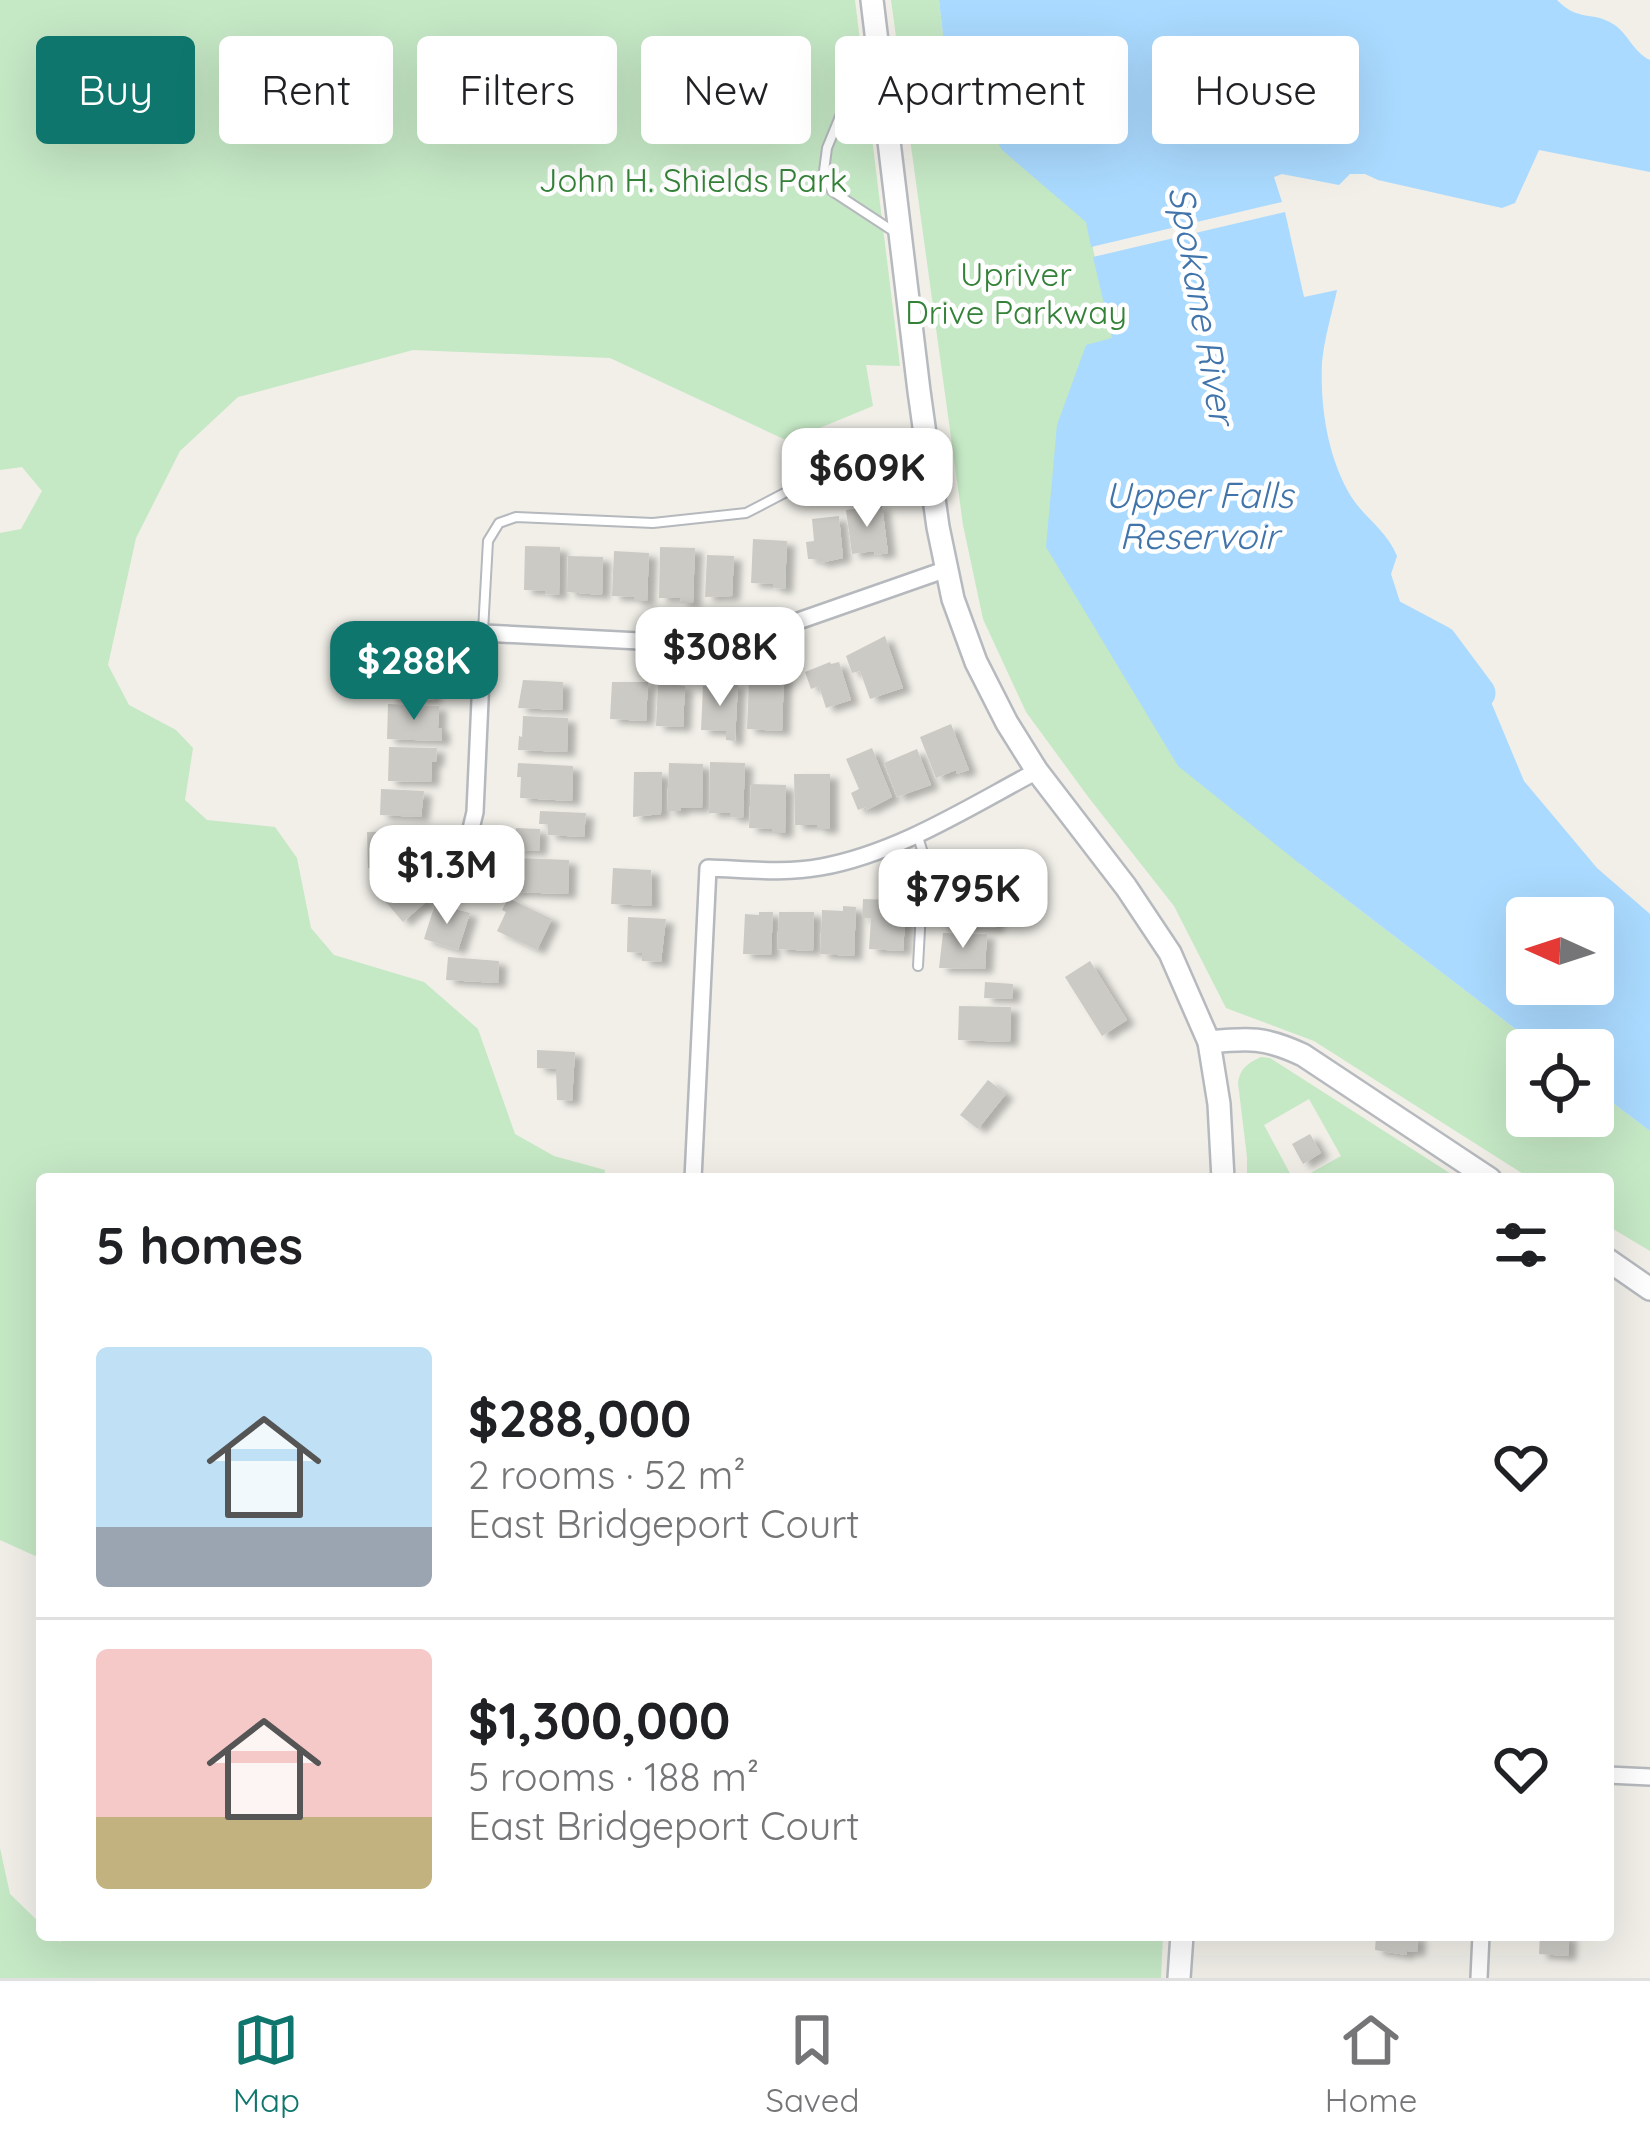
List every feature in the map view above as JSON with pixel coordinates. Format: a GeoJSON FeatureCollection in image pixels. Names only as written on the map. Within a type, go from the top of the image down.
{"type":"FeatureCollection","features":[{"type":"Feature","properties":{"kind":"main road"},"geometry":{"type":"LineString","coordinates":[[872,0],[876,36]]}},
{"type":"Feature","properties":{"kind":"main road"},"geometry":{"type":"LineString","coordinates":[[890,144],[928,458],[953,599],[976,662],[1007,723],[1170,952],[1209,1042],[1220,1104],[1223,1173]]}},
{"type":"Feature","properties":{"kind":"main road"},"geometry":{"type":"LineString","coordinates":[[1209,1042],[1250,1038],[1281,1044],[1481,1173]]}},
{"type":"Feature","properties":{"kind":"main road"},"geometry":{"type":"LineString","coordinates":[[1614,1264],[1650,1289]]}},
{"type":"Feature","properties":{"kind":"main road"},"geometry":{"type":"LineString","coordinates":[[1179,1978],[1182,1941]]}},
{"type":"Feature","properties":{"kind":"street"},"geometry":{"type":"LineString","coordinates":[[461,852],[475,812],[483,633],[723,641],[764,633],[947,569]]}},
{"type":"Feature","properties":{"kind":"street"},"geometry":{"type":"LineString","coordinates":[[693,1173],[708,868],[789,871],[850,860],[967,809],[1037,771]]}},
{"type":"Feature","properties":{"kind":"street"},"geometry":{"type":"LineString","coordinates":[[1614,1775],[1650,1777]]}},
{"type":"Feature","properties":{"kind":"street"},"geometry":{"type":"LineString","coordinates":[[1479,1978],[1481,1941]]}},
{"type":"Feature","properties":{"kind":"lane"},"geometry":{"type":"LineString","coordinates":[[835,132],[824,171],[832,191],[902,237]]}},
{"type":"Feature","properties":{"kind":"lane"},"geometry":{"type":"LineString","coordinates":[[483,633],[488,541],[499,523],[516,517],[653,523],[746,513],[809,483],[928,458]]}},
{"type":"Feature","properties":{"kind":"lane"},"geometry":{"type":"LineString","coordinates":[[916,833],[924,856],[918,966]]}},
{"type":"Feature","properties":{"kind":"green space","name":"John H. Shields Park"},"geometry":{"type":"Polygon","coordinates":[[[0,0],[855,0],[859,36],[835,36],[835,144],[873,144],[900,366],[866,365],[873,406],[788,441],[610,358],[413,350],[238,397],[180,451],[136,538],[108,665],[129,705],[176,730],[193,748],[185,800],[207,820],[275,827],[297,858],[311,928],[334,955],[424,982],[478,1029],[515,1134],[554,1156],[605,1173],[36,1173],[36,1556],[0,1540],[0,533],[21,529],[42,491],[22,467],[0,470],[0,0]]]}},
{"type":"Feature","properties":{"kind":"green space","name":"Upriver Drive Parkway"},"geometry":{"type":"Polygon","coordinates":[[[891,0],[939,0],[943,36],[896,36],[891,0]]]}},
{"type":"Feature","properties":{"kind":"green space","name":"Upriver Drive Parkway"},"geometry":{"type":"Polygon","coordinates":[[[911,144],[1025,144],[1087,222],[1113,338],[1300,864],[1516,1029],[1506,1029],[1506,1137],[1614,1137],[1614,1104],[1650,1131],[1650,1251],[1614,1230],[1614,1173],[1522,1173],[1314,1041],[1226,1008],[1174,906],[1026,712],[983,619],[963,525],[911,144]]]}},
{"type":"Feature","properties":{"kind":"green space"},"geometry":{"type":"Polygon","coordinates":[[[1261,1057],[1270,1058],[1450,1173],[1311,1173],[1341,1156],[1309,1099],[1264,1125],[1290,1173],[1247,1173],[1238,1083],[1245,1067],[1261,1057]]]}},
{"type":"Feature","properties":{"kind":"green space"},"geometry":{"type":"Polygon","coordinates":[[[0,1848],[10,1894],[36,1919],[36,1941],[1163,1941],[1161,1978],[0,1978],[0,1848]]]}},
{"type":"Feature","properties":{"kind":"water"},"geometry":{"type":"Polygon","coordinates":[[[939,0],[1557,0],[1579,14],[1613,24],[1650,60],[1650,172],[1539,150],[1515,203],[1502,208],[1365,174],[1350,174],[1339,185],[1282,174],[1274,177],[1282,202],[1091,247],[1086,222],[999,144],[1128,144],[1128,36],[943,36],[939,0]]]}},
{"type":"Feature","properties":{"kind":"water","name":"Upper Falls Reservoir"},"geometry":{"type":"Polygon","coordinates":[[[1285,212],[1304,297],[1337,290],[1322,363],[1327,433],[1352,498],[1397,556],[1391,574],[1402,608],[1486,690],[1524,781],[1597,868],[1650,914],[1650,1131],[1614,1104],[1614,1029],[1516,1029],[1178,766],[1046,547],[1057,425],[1086,345],[1112,338],[1093,257],[1285,212]]]}},
{"type":"Feature","properties":{"kind":"building"},"geometry":{"type":"Polygon","coordinates":[[[882,505],[888,553],[852,554],[846,510],[882,505]]]}},
{"type":"Feature","properties":{"kind":"building"},"geometry":{"type":"Polygon","coordinates":[[[839,516],[843,558],[820,563],[808,559],[806,542],[814,541],[812,519],[839,516]]]}},
{"type":"Feature","properties":{"kind":"building"},"geometry":{"type":"Polygon","coordinates":[[[753,539],[787,541],[785,589],[751,583],[753,539]]]}},
{"type":"Feature","properties":{"kind":"building"},"geometry":{"type":"Polygon","coordinates":[[[525,546],[560,547],[559,595],[524,590],[525,546]]]}},
{"type":"Feature","properties":{"kind":"building"},"geometry":{"type":"Polygon","coordinates":[[[660,547],[695,548],[693,603],[659,598],[660,547]]]}},
{"type":"Feature","properties":{"kind":"building"},"geometry":{"type":"Polygon","coordinates":[[[614,551],[649,553],[647,601],[612,596],[614,551]]]}},
{"type":"Feature","properties":{"kind":"building"},"geometry":{"type":"Polygon","coordinates":[[[707,555],[734,556],[732,596],[705,597],[707,555]]]}},
{"type":"Feature","properties":{"kind":"building"},"geometry":{"type":"Polygon","coordinates":[[[568,556],[603,557],[602,595],[567,592],[568,556]]]}},
{"type":"Feature","properties":{"kind":"building"},"geometry":{"type":"Polygon","coordinates":[[[885,636],[903,688],[870,699],[860,671],[852,673],[846,656],[885,636]]]}},
{"type":"Feature","properties":{"kind":"building"},"geometry":{"type":"Polygon","coordinates":[[[839,662],[851,700],[826,708],[819,686],[811,689],[805,672],[839,662]]]}},
{"type":"Feature","properties":{"kind":"building"},"geometry":{"type":"Polygon","coordinates":[[[391,664],[438,665],[433,700],[389,698],[391,664]]]}},
{"type":"Feature","properties":{"kind":"building"},"geometry":{"type":"Polygon","coordinates":[[[784,675],[782,731],[747,729],[749,679],[770,679],[784,675]]]}},
{"type":"Feature","properties":{"kind":"building"},"geometry":{"type":"Polygon","coordinates":[[[523,680],[563,682],[562,710],[518,708],[523,680]]]}},
{"type":"Feature","properties":{"kind":"building"},"geometry":{"type":"Polygon","coordinates":[[[612,682],[648,682],[646,721],[610,719],[612,682]]]}},
{"type":"Feature","properties":{"kind":"building"},"geometry":{"type":"Polygon","coordinates":[[[658,683],[685,686],[683,727],[656,726],[658,683]]]}},
{"type":"Feature","properties":{"kind":"building"},"geometry":{"type":"Polygon","coordinates":[[[724,683],[738,684],[735,741],[726,740],[726,731],[701,730],[703,686],[724,687],[724,683]]]}},
{"type":"Feature","properties":{"kind":"building"},"geometry":{"type":"Polygon","coordinates":[[[388,704],[439,706],[442,741],[387,739],[388,704]]]}},
{"type":"Feature","properties":{"kind":"building"},"geometry":{"type":"Polygon","coordinates":[[[523,716],[568,718],[567,752],[518,750],[523,716]]]}},
{"type":"Feature","properties":{"kind":"building"},"geometry":{"type":"Polygon","coordinates":[[[951,724],[969,770],[936,778],[920,737],[951,724]]]}},
{"type":"Feature","properties":{"kind":"building"},"geometry":{"type":"Polygon","coordinates":[[[389,747],[437,748],[431,782],[388,781],[389,747]]]}},
{"type":"Feature","properties":{"kind":"building"},"geometry":{"type":"Polygon","coordinates":[[[872,748],[892,797],[858,810],[851,793],[859,789],[846,759],[872,748]]]}},
{"type":"Feature","properties":{"kind":"building"},"geometry":{"type":"Polygon","coordinates":[[[917,749],[931,785],[897,797],[884,763],[917,749]]]}},
{"type":"Feature","properties":{"kind":"building"},"geometry":{"type":"Polygon","coordinates":[[[710,762],[745,763],[743,818],[709,813],[710,762]]]}},
{"type":"Feature","properties":{"kind":"building"},"geometry":{"type":"Polygon","coordinates":[[[518,763],[573,766],[572,801],[520,798],[518,763]]]}},
{"type":"Feature","properties":{"kind":"building"},"geometry":{"type":"Polygon","coordinates":[[[669,763],[703,764],[702,808],[667,811],[669,763]]]}},
{"type":"Feature","properties":{"kind":"building"},"geometry":{"type":"Polygon","coordinates":[[[634,772],[662,772],[661,814],[633,817],[634,772]]]}},
{"type":"Feature","properties":{"kind":"building"},"geometry":{"type":"Polygon","coordinates":[[[794,774],[830,774],[830,829],[795,825],[794,774]]]}},
{"type":"Feature","properties":{"kind":"building"},"geometry":{"type":"Polygon","coordinates":[[[751,784],[786,785],[785,833],[749,828],[751,784]]]}},
{"type":"Feature","properties":{"kind":"building"},"geometry":{"type":"Polygon","coordinates":[[[381,789],[424,791],[421,817],[380,815],[381,789]]]}},
{"type":"Feature","properties":{"kind":"building"},"geometry":{"type":"Polygon","coordinates":[[[540,811],[586,813],[584,837],[548,835],[548,824],[539,824],[540,811]]]}},
{"type":"Feature","properties":{"kind":"building"},"geometry":{"type":"Polygon","coordinates":[[[516,828],[540,829],[539,851],[515,850],[516,828]]]}},
{"type":"Feature","properties":{"kind":"building"},"geometry":{"type":"Polygon","coordinates":[[[405,831],[404,867],[368,868],[367,832],[405,831]]]}},
{"type":"Feature","properties":{"kind":"building"},"geometry":{"type":"Polygon","coordinates":[[[518,858],[569,860],[568,894],[512,892],[518,858]]]}},
{"type":"Feature","properties":{"kind":"building"},"geometry":{"type":"Polygon","coordinates":[[[950,858],[990,859],[989,887],[947,885],[950,858]]]}},
{"type":"Feature","properties":{"kind":"building"},"geometry":{"type":"Polygon","coordinates":[[[613,868],[651,870],[652,906],[611,904],[613,868]]]}},
{"type":"Feature","properties":{"kind":"building"},"geometry":{"type":"Polygon","coordinates":[[[404,875],[427,901],[403,922],[380,895],[404,875]]]}},
{"type":"Feature","properties":{"kind":"building"},"geometry":{"type":"Polygon","coordinates":[[[946,890],[997,892],[996,928],[941,926],[946,890]]]}},
{"type":"Feature","properties":{"kind":"building"},"geometry":{"type":"Polygon","coordinates":[[[892,895],[907,895],[903,951],[869,949],[871,918],[862,918],[863,899],[892,900],[892,895]]]}},
{"type":"Feature","properties":{"kind":"building"},"geometry":{"type":"Polygon","coordinates":[[[508,898],[552,919],[537,950],[497,931],[508,898]]]}},
{"type":"Feature","properties":{"kind":"building"},"geometry":{"type":"Polygon","coordinates":[[[435,904],[470,913],[458,950],[424,939],[435,904]]]}},
{"type":"Feature","properties":{"kind":"building"},"geometry":{"type":"Polygon","coordinates":[[[843,906],[856,907],[854,956],[820,954],[822,910],[843,911],[843,906]]]}},
{"type":"Feature","properties":{"kind":"building"},"geometry":{"type":"Polygon","coordinates":[[[773,912],[771,955],[743,954],[745,914],[773,912]]]}},
{"type":"Feature","properties":{"kind":"building"},"geometry":{"type":"Polygon","coordinates":[[[779,912],[814,912],[813,951],[777,949],[779,912]]]}},
{"type":"Feature","properties":{"kind":"building"},"geometry":{"type":"Polygon","coordinates":[[[628,917],[666,919],[661,962],[642,961],[642,953],[627,952],[628,917]]]}},
{"type":"Feature","properties":{"kind":"building"},"geometry":{"type":"Polygon","coordinates":[[[943,933],[987,934],[985,969],[939,968],[943,933]]]}},
{"type":"Feature","properties":{"kind":"building"},"geometry":{"type":"Polygon","coordinates":[[[448,957],[499,961],[498,983],[446,980],[448,957]]]}},
{"type":"Feature","properties":{"kind":"building"},"geometry":{"type":"Polygon","coordinates":[[[1090,961],[1127,1020],[1102,1036],[1065,977],[1090,961]]]}},
{"type":"Feature","properties":{"kind":"building"},"geometry":{"type":"Polygon","coordinates":[[[985,982],[1013,984],[1012,999],[984,998],[985,982]]]}},
{"type":"Feature","properties":{"kind":"building"},"geometry":{"type":"Polygon","coordinates":[[[959,1006],[1011,1007],[1010,1042],[958,1040],[959,1006]]]}},
{"type":"Feature","properties":{"kind":"building"},"geometry":{"type":"Polygon","coordinates":[[[537,1050],[575,1052],[572,1101],[557,1100],[556,1069],[537,1068],[537,1050]]]}},
{"type":"Feature","properties":{"kind":"building"},"geometry":{"type":"Polygon","coordinates":[[[988,1080],[1006,1094],[978,1129],[960,1115],[988,1080]]]}},
{"type":"Feature","properties":{"kind":"building"},"geometry":{"type":"Polygon","coordinates":[[[1310,1134],[1321,1153],[1303,1164],[1292,1144],[1310,1134]]]}},
{"type":"Feature","properties":{"kind":"building"},"geometry":{"type":"Polygon","coordinates":[[[1376,1941],[1418,1941],[1417,1952],[1406,1955],[1375,1950],[1376,1941]]]}},
{"type":"Feature","properties":{"kind":"building"},"geometry":{"type":"Polygon","coordinates":[[[1540,1941],[1569,1941],[1568,1956],[1539,1954],[1540,1941]]]}},
{"type":"Feature","properties":{"kind":"waterway","name":"Spokane River"},"geometry":{"type":"LineString","coordinates":[[1394,617],[1441,642],[1479,693]]}}]}
